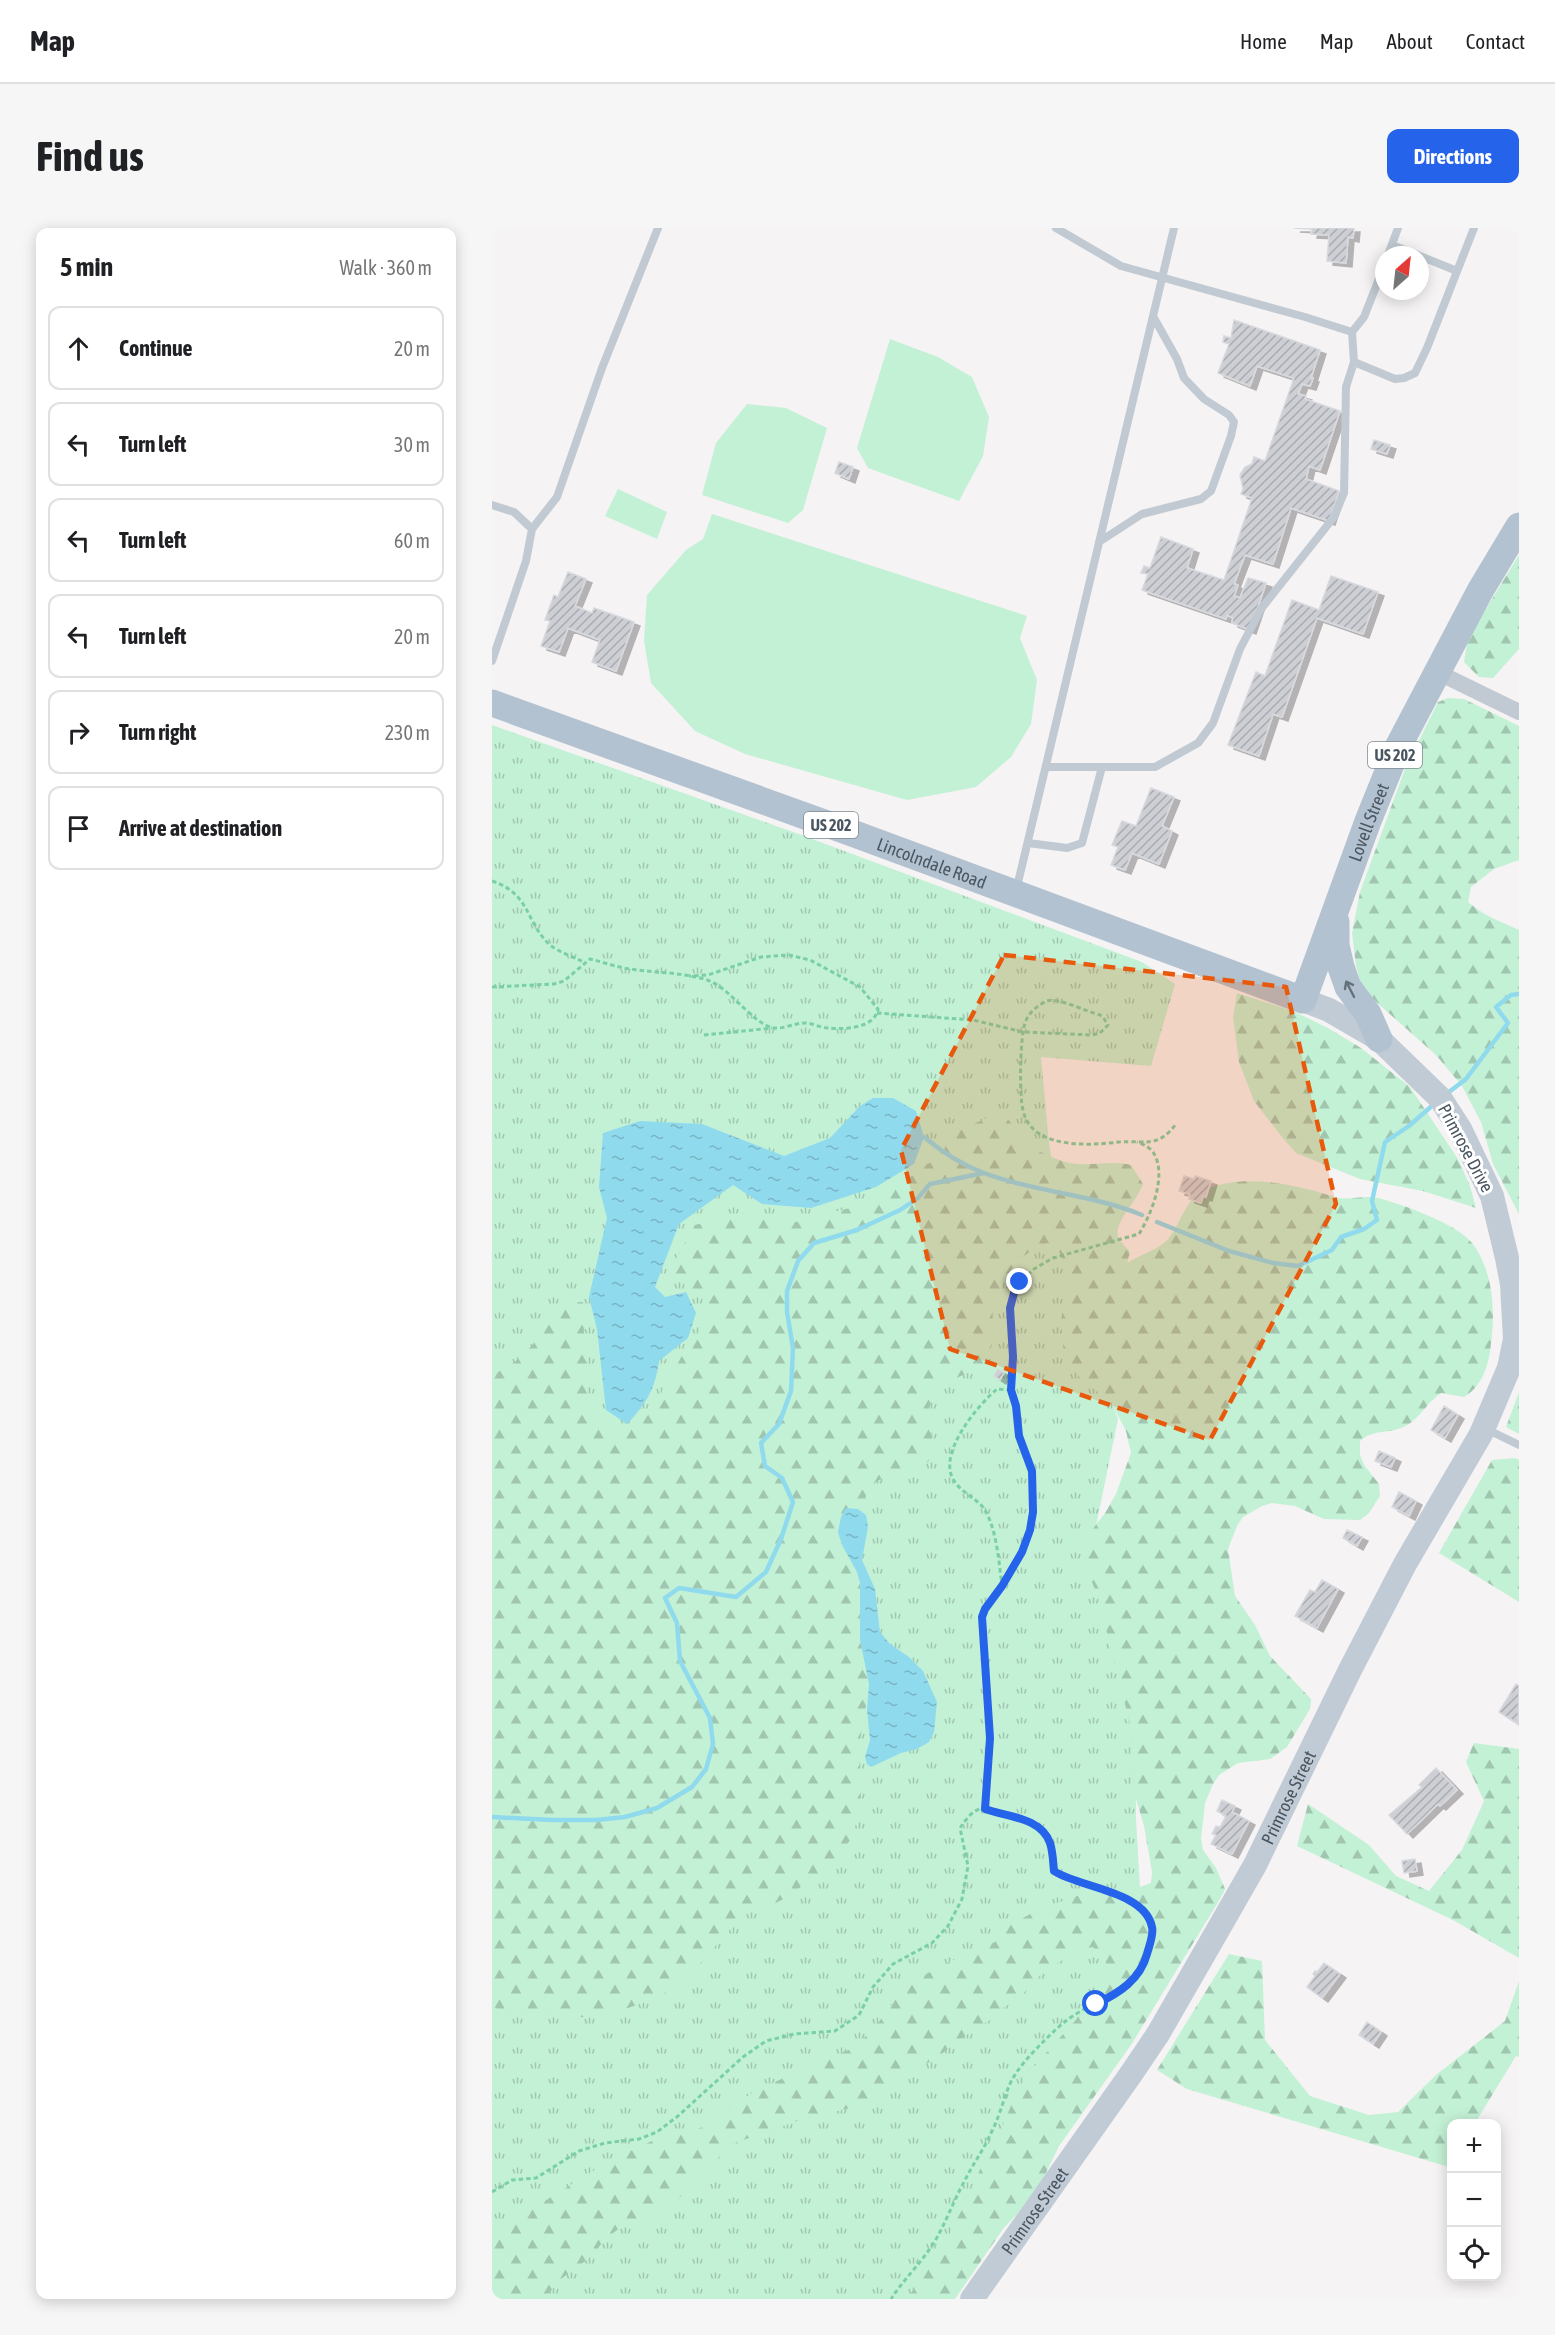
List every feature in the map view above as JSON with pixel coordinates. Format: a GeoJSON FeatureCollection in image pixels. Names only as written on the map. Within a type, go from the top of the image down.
{"type":"FeatureCollection","features":[{"type":"Feature","properties":{"kind":"main road","name":"Lovell Street"},"geometry":{"type":"LineString","coordinates":[[1303,1000],[1368,821],[1398,747],[1480,591],[1519,526]]}},
{"type":"Feature","properties":{"kind":"main road","name":"Lincolndale Road"},"geometry":{"type":"LineString","coordinates":[[492,703],[831,825],[1303,1000]]}},
{"type":"Feature","properties":{"kind":"main road"},"geometry":{"type":"LineString","coordinates":[[1341,895],[1336,934],[1341,967],[1348,987],[1368,1014],[1379,1039]]}},
{"type":"Feature","properties":{"kind":"main road","name":"Primrose Drive"},"geometry":{"type":"LineString","coordinates":[[1303,1000],[1329,1010],[1379,1039],[1440,1098],[1460,1129],[1492,1196],[1513,1257]]}},
{"type":"Feature","properties":{"kind":"main road","name":"Primrose Street"},"geometry":{"type":"LineString","coordinates":[[972,2299],[1158,2034],[1255,1865],[1378,1616],[1484,1428],[1509,1368],[1515,1339],[1513,1257]]}},
{"type":"Feature","properties":{"kind":"street"},"geometry":{"type":"LineString","coordinates":[[1437,672],[1519,712]]}},
{"type":"Feature","properties":{"kind":"lane"},"geometry":{"type":"LineString","coordinates":[[492,661],[526,561],[532,529],[557,497],[602,368],[658,228]]}},
{"type":"Feature","properties":{"kind":"lane"},"geometry":{"type":"LineString","coordinates":[[1056,228],[1121,266],[1352,332]]}},
{"type":"Feature","properties":{"kind":"lane"},"geometry":{"type":"LineString","coordinates":[[1016,895],[1174,228]]}},
{"type":"Feature","properties":{"kind":"lane"},"geometry":{"type":"LineString","coordinates":[[1397,246],[1392,244],[1398,228]]}},
{"type":"Feature","properties":{"kind":"lane"},"geometry":{"type":"LineString","coordinates":[[1354,362],[1395,379],[1415,373],[1474,228]]}},
{"type":"Feature","properties":{"kind":"lane"},"geometry":{"type":"LineString","coordinates":[[1429,259],[1457,271]]}},
{"type":"Feature","properties":{"kind":"lane"},"geometry":{"type":"LineString","coordinates":[[1046,767],[1155,767],[1198,743],[1213,723],[1240,649],[1261,609],[1334,517],[1344,493],[1346,387],[1354,362],[1352,332],[1364,317],[1375,289]]}},
{"type":"Feature","properties":{"kind":"lane"},"geometry":{"type":"LineString","coordinates":[[1099,542],[1142,514],[1201,499],[1211,491],[1232,436],[1234,422],[1229,415],[1204,399],[1184,378],[1177,358],[1154,318]]}},
{"type":"Feature","properties":{"kind":"lane"},"geometry":{"type":"LineString","coordinates":[[492,505],[514,512],[532,529]]}},
{"type":"Feature","properties":{"kind":"lane"},"geometry":{"type":"LineString","coordinates":[[1028,843],[1067,848],[1082,843],[1102,767]]}},
{"type":"Feature","properties":{"kind":"lane"},"geometry":{"type":"LineString","coordinates":[[1484,1428],[1519,1445]]}},
{"type":"Feature","properties":{"kind":"path"},"geometry":{"type":"LineString","coordinates":[[492,881],[502,884],[524,903],[537,929],[551,946],[584,962]]}},
{"type":"Feature","properties":{"kind":"path"},"geometry":{"type":"LineString","coordinates":[[492,987],[554,984],[564,981],[590,959],[628,969],[708,975],[761,957],[789,955],[810,960],[860,987],[878,1009],[872,1021],[846,1028],[826,1028],[807,1023],[704,1035]]}},
{"type":"Feature","properties":{"kind":"path"},"geometry":{"type":"LineString","coordinates":[[689,975],[721,986],[761,1022],[774,1028]]}},
{"type":"Feature","properties":{"kind":"path"},"geometry":{"type":"LineString","coordinates":[[877,1013],[973,1020],[1023,1032],[1092,1035],[1100,1034],[1108,1025],[1103,1017],[1059,1001],[1049,1000],[1029,1014],[1023,1032],[1021,1088],[1023,1110],[1028,1124],[1039,1134],[1058,1140],[1103,1144],[1151,1143],[1168,1134],[1176,1124]]}},
{"type":"Feature","properties":{"kind":"path"},"geometry":{"type":"LineString","coordinates":[[985,1809],[990,1738],[982,1617],[1022,1552],[1030,1530],[1033,1512],[1032,1471],[1019,1436],[1016,1406],[1011,1390],[1013,1357],[1010,1308],[1020,1282],[1034,1269],[1053,1258],[1081,1249],[1128,1239],[1139,1234],[1153,1201],[1159,1170],[1156,1158],[1147,1147],[1137,1142]]}},
{"type":"Feature","properties":{"kind":"path"},"geometry":{"type":"LineString","coordinates":[[1002,1586],[995,1543],[984,1509],[955,1483],[949,1461],[963,1430],[985,1400],[997,1389],[1011,1390]]}},
{"type":"Feature","properties":{"kind":"path"},"geometry":{"type":"LineString","coordinates":[[492,2192],[512,2180],[536,2178],[579,2151],[605,2143],[639,2139],[657,2132],[743,2057],[766,2041],[794,2034],[835,2031],[859,2015],[882,1975],[893,1964],[932,1943],[948,1926],[962,1899],[968,1866],[960,1828],[978,1809],[1024,1819],[1038,1827],[1047,1836],[1052,1846],[1054,1871],[1064,1877],[1097,1887],[1131,1902],[1147,1915],[1153,1928],[1150,1941],[1140,1972],[1133,1980],[1114,1995],[1076,2014],[1058,2028],[1025,2063],[1009,2085],[991,2135],[966,2177],[934,2243],[891,2299]]}},
{"type":"Feature","properties":{"kind":"highlighted area"},"geometry":{"type":"Polygon","coordinates":[[[1004,955],[1286,987],[1336,1204],[1210,1440],[950,1349],[901,1150],[1004,955]]]}},
{"type":"Feature","properties":{"kind":"green space"},"geometry":{"type":"Polygon","coordinates":[[[890,339],[938,357],[972,377],[989,417],[983,456],[959,501],[868,468],[857,448],[890,339]]]}},
{"type":"Feature","properties":{"kind":"green space"},"geometry":{"type":"Polygon","coordinates":[[[747,404],[786,408],[827,428],[803,510],[788,523],[702,495],[716,443],[747,404]]]}},
{"type":"Feature","properties":{"kind":"green space"},"geometry":{"type":"Polygon","coordinates":[[[618,489],[667,512],[657,539],[605,516],[618,489]]]}},
{"type":"Feature","properties":{"kind":"green space"},"geometry":{"type":"Polygon","coordinates":[[[712,514],[1027,616],[1020,638],[1037,680],[1031,724],[1011,757],[976,787],[907,800],[745,754],[695,731],[651,683],[644,641],[647,595],[686,550],[703,539],[712,514]]]}},
{"type":"Feature","properties":{"kind":"green space"},"geometry":{"type":"Polygon","coordinates":[[[1519,555],[1519,649],[1493,678],[1479,677],[1464,662],[1468,638],[1519,555]]]}},
{"type":"Feature","properties":{"kind":"green space"},"geometry":{"type":"Polygon","coordinates":[[[1448,698],[1464,699],[1519,726],[1519,860],[1494,869],[1471,887],[1468,902],[1486,915],[1519,930],[1519,1214],[1493,1164],[1481,1122],[1462,1086],[1436,1055],[1374,1000],[1361,984],[1356,966],[1352,933],[1360,892],[1405,769],[1438,702],[1448,698]]]}},
{"type":"Feature","properties":{"kind":"green space"},"geometry":{"type":"Polygon","coordinates":[[[492,725],[796,833],[1142,962],[1175,984],[1151,1066],[1041,1057],[1049,1144],[1077,1306],[1118,1419],[1089,1560],[1135,1690],[1136,1819],[1142,1924],[922,2299],[492,2299],[492,725]]]}},
{"type":"Feature","properties":{"kind":"green space"},"geometry":{"type":"Polygon","coordinates":[[[1237,993],[1293,1011],[1328,1028],[1361,1048],[1410,1087],[1458,1159],[1470,1186],[1476,1208],[1423,1191],[1360,1179],[1296,1153],[1254,1101],[1239,1062],[1233,1017],[1237,993]]]}},
{"type":"Feature","properties":{"kind":"green space"},"geometry":{"type":"Polygon","coordinates":[[[1000,1115],[1011,1122],[1029,1146],[1062,1161],[1079,1164],[1122,1163],[1131,1165],[1143,1184],[1118,1230],[1120,1240],[1130,1252],[1127,1263],[1163,1244],[1173,1232],[1191,1201],[1204,1190],[1242,1181],[1281,1184],[1338,1198],[1378,1198],[1442,1222],[1472,1243],[1484,1263],[1487,1274],[1492,1298],[1493,1322],[1490,1352],[1482,1378],[1464,1397],[1441,1393],[1407,1425],[1395,1430],[1375,1433],[1360,1441],[1360,1455],[1364,1465],[1379,1484],[1380,1496],[1368,1514],[1360,1520],[1324,1519],[1295,1506],[1272,1503],[1243,1517],[1237,1526],[1228,1549],[1235,1596],[1255,1625],[1270,1656],[1311,1699],[1310,1709],[1287,1747],[1270,1759],[1238,1763],[1219,1775],[1213,1784],[1205,1803],[1201,1839],[1203,1850],[1216,1868],[1225,1889],[1220,1899],[1131,2045],[1059,2146],[1044,2177],[1018,2213],[1003,2229],[955,2299],[907,2299],[941,2249],[972,2191],[983,2161],[997,2139],[1019,2087],[1075,2021],[1105,1976],[1106,1963],[1093,1947],[1082,1949],[1045,1970],[1020,1997],[1000,2010],[991,2020],[980,2025],[891,2089],[850,2108],[797,2121],[732,2144],[672,2205],[653,2217],[621,2227],[604,2240],[588,2259],[561,2279],[544,2299],[492,2299],[492,2220],[507,2218],[540,2204],[609,2161],[671,2132],[695,2130],[705,2126],[752,2093],[817,2062],[849,2050],[876,2026],[909,1983],[995,1942],[1000,1931],[1039,1909],[1083,1894],[1117,1895],[1151,1883],[1152,1872],[1144,1826],[1131,1782],[1131,1728],[1098,1597],[1086,1567],[1087,1542],[1092,1530],[1116,1494],[1131,1453],[1126,1431],[1111,1402],[1083,1381],[1069,1365],[1064,1355],[1061,1321],[1067,1277],[1066,1267],[1057,1247],[1047,1243],[1030,1251],[1018,1261],[1004,1281],[994,1305],[993,1340],[985,1360],[973,1371],[944,1385],[932,1401],[929,1416],[933,1452],[928,1462],[903,1478],[879,1480],[866,1495],[857,1572],[865,1582],[871,1677],[859,1746],[861,1806],[852,1838],[831,1864],[786,1898],[765,1908],[743,1914],[686,1980],[656,1998],[600,2018],[509,2013],[492,2006],[492,1374],[506,1368],[526,1352],[560,1307],[565,1304],[583,1302],[584,1335],[587,1346],[587,1394],[592,1416],[600,1425],[611,1431],[624,1431],[639,1424],[650,1413],[683,1354],[697,1337],[709,1303],[669,1271],[695,1225],[739,1213],[796,1222],[850,1208],[892,1188],[920,1171],[944,1150],[949,1139],[958,1131],[989,1117],[1000,1115]]]}},
{"type":"Feature","properties":{"kind":"green space"},"geometry":{"type":"Polygon","coordinates":[[[1519,1392],[1519,1434],[1506,1427],[1519,1392]]]}},
{"type":"Feature","properties":{"kind":"green space"},"geometry":{"type":"Polygon","coordinates":[[[1515,1458],[1519,1460],[1519,1602],[1439,1553],[1492,1460],[1515,1458]]]}},
{"type":"Feature","properties":{"kind":"green space"},"geometry":{"type":"Polygon","coordinates":[[[1474,1743],[1519,1749],[1519,1958],[1453,1920],[1297,1846],[1308,1804],[1369,1845],[1396,1876],[1429,1891],[1462,1850],[1484,1801],[1466,1762],[1474,1743]]]}},
{"type":"Feature","properties":{"kind":"green space"},"geometry":{"type":"Polygon","coordinates":[[[1229,1954],[1262,1961],[1265,2040],[1310,2096],[1369,2115],[1398,2112],[1436,2075],[1505,2021],[1519,1981],[1519,2057],[1516,2056],[1477,2119],[1447,2119],[1447,2166],[1187,2089],[1157,2070],[1229,1954]]]}},
{"type":"Feature","properties":{"kind":"water"},"geometry":{"type":"Polygon","coordinates":[[[873,1098],[893,1098],[916,1111],[924,1137],[914,1164],[876,1187],[811,1208],[762,1204],[733,1185],[679,1224],[655,1287],[665,1297],[686,1292],[696,1313],[688,1338],[659,1361],[649,1395],[627,1424],[606,1410],[597,1329],[589,1297],[607,1218],[599,1187],[603,1133],[640,1121],[702,1124],[784,1156],[830,1138],[860,1106],[873,1098]]]}},
{"type":"Feature","properties":{"kind":"water"},"geometry":{"type":"Polygon","coordinates":[[[846,1508],[858,1509],[866,1515],[868,1527],[862,1560],[875,1589],[880,1632],[890,1644],[909,1657],[923,1671],[937,1702],[934,1732],[929,1742],[871,1767],[867,1764],[865,1757],[870,1740],[867,1710],[869,1684],[860,1640],[860,1583],[838,1532],[841,1517],[846,1508]]]}},
{"type":"Feature","properties":{"kind":"building"},"geometry":{"type":"Polygon","coordinates":[[[1294,228],[1354,228],[1353,238],[1348,237],[1346,263],[1327,261],[1329,235],[1311,234],[1312,229],[1294,228]]]}},
{"type":"Feature","properties":{"kind":"building"},"geometry":{"type":"Polygon","coordinates":[[[1234,320],[1320,350],[1310,386],[1302,384],[1298,394],[1306,396],[1305,399],[1340,411],[1320,470],[1309,466],[1306,479],[1339,491],[1329,521],[1291,508],[1273,564],[1245,555],[1234,584],[1238,585],[1234,596],[1240,598],[1248,578],[1266,583],[1250,630],[1232,623],[1233,618],[1227,615],[1226,619],[1142,590],[1148,574],[1141,573],[1144,566],[1150,568],[1161,537],[1193,549],[1187,568],[1224,580],[1252,498],[1241,494],[1243,489],[1240,475],[1245,467],[1252,464],[1254,457],[1265,461],[1294,378],[1257,366],[1250,386],[1218,373],[1229,344],[1223,342],[1224,336],[1231,338],[1234,320]]]}},
{"type":"Feature","properties":{"kind":"building"},"geometry":{"type":"Polygon","coordinates":[[[1374,440],[1390,445],[1387,454],[1371,449],[1374,440]]]}},
{"type":"Feature","properties":{"kind":"building"},"geometry":{"type":"Polygon","coordinates":[[[839,462],[853,467],[849,479],[835,473],[839,462]]]}},
{"type":"Feature","properties":{"kind":"building"},"geometry":{"type":"Polygon","coordinates":[[[568,572],[586,579],[575,606],[592,613],[594,608],[634,622],[616,671],[592,662],[600,640],[568,628],[559,652],[541,646],[550,621],[545,620],[554,595],[558,597],[568,572]]]}},
{"type":"Feature","properties":{"kind":"building"},"geometry":{"type":"Polygon","coordinates":[[[1331,576],[1378,592],[1363,634],[1317,618],[1282,717],[1273,714],[1259,756],[1228,745],[1256,672],[1265,676],[1292,600],[1319,610],[1331,576]]]}},
{"type":"Feature","properties":{"kind":"building"},"geometry":{"type":"Polygon","coordinates":[[[1151,788],[1174,797],[1162,826],[1172,831],[1159,864],[1132,853],[1125,870],[1111,865],[1118,847],[1112,845],[1122,821],[1136,826],[1151,788]]]}},
{"type":"Feature","properties":{"kind":"building"},"geometry":{"type":"Polygon","coordinates":[[[1184,1176],[1194,1179],[1195,1176],[1211,1181],[1206,1197],[1203,1196],[1201,1203],[1189,1199],[1190,1194],[1179,1191],[1184,1176]]]}},
{"type":"Feature","properties":{"kind":"building"},"geometry":{"type":"Polygon","coordinates":[[[998,1369],[1004,1373],[1000,1380],[994,1376],[998,1369]]]}},
{"type":"Feature","properties":{"kind":"building"},"geometry":{"type":"Polygon","coordinates":[[[1444,1406],[1458,1415],[1445,1438],[1431,1430],[1444,1406]]]}},
{"type":"Feature","properties":{"kind":"building"},"geometry":{"type":"Polygon","coordinates":[[[1379,1451],[1395,1458],[1391,1467],[1375,1461],[1379,1451]]]}},
{"type":"Feature","properties":{"kind":"building"},"geometry":{"type":"Polygon","coordinates":[[[1399,1492],[1416,1501],[1409,1516],[1392,1507],[1399,1492]]]}},
{"type":"Feature","properties":{"kind":"building"},"geometry":{"type":"Polygon","coordinates":[[[1347,1530],[1362,1537],[1357,1546],[1343,1538],[1347,1530]]]}},
{"type":"Feature","properties":{"kind":"building"},"geometry":{"type":"Polygon","coordinates":[[[1322,1580],[1338,1589],[1317,1628],[1295,1616],[1310,1590],[1315,1592],[1322,1580]]]}},
{"type":"Feature","properties":{"kind":"building"},"geometry":{"type":"Polygon","coordinates":[[[1516,1684],[1519,1686],[1518,1724],[1499,1712],[1516,1684]]]}},
{"type":"Feature","properties":{"kind":"building"},"geometry":{"type":"Polygon","coordinates":[[[1436,1768],[1457,1790],[1440,1806],[1438,1804],[1407,1834],[1389,1815],[1422,1787],[1419,1785],[1436,1768]]]}},
{"type":"Feature","properties":{"kind":"building"},"geometry":{"type":"Polygon","coordinates":[[[1222,1800],[1235,1806],[1232,1812],[1249,1821],[1232,1854],[1211,1844],[1216,1835],[1212,1834],[1216,1826],[1220,1827],[1226,1816],[1217,1811],[1222,1800]]]}},
{"type":"Feature","properties":{"kind":"building"},"geometry":{"type":"Polygon","coordinates":[[[1415,1859],[1417,1871],[1404,1873],[1402,1861],[1415,1859]]]}},
{"type":"Feature","properties":{"kind":"building"},"geometry":{"type":"Polygon","coordinates":[[[1324,1963],[1340,1974],[1322,1998],[1307,1987],[1315,1976],[1313,1974],[1315,1971],[1317,1972],[1324,1963]]]}},
{"type":"Feature","properties":{"kind":"building"},"geometry":{"type":"Polygon","coordinates":[[[1367,2022],[1381,2032],[1373,2044],[1359,2035],[1367,2022]]]}},
{"type":"Feature","properties":{"kind":"waterway"},"geometry":{"type":"LineString","coordinates":[[1445,1095],[1466,1079],[1508,1023],[1496,1007],[1511,995],[1519,994]]}},
{"type":"Feature","properties":{"kind":"waterway"},"geometry":{"type":"LineString","coordinates":[[1157,1222],[1229,1251],[1273,1263],[1298,1266],[1332,1250],[1341,1237],[1364,1229],[1377,1220],[1372,1201],[1385,1142],[1409,1126],[1434,1104]]}},
{"type":"Feature","properties":{"kind":"waterway"},"geometry":{"type":"LineString","coordinates":[[924,1137],[952,1158],[984,1173],[1023,1185],[1103,1202],[1142,1215]]}},
{"type":"Feature","properties":{"kind":"waterway"},"geometry":{"type":"LineString","coordinates":[[492,1817],[552,1820],[596,1820],[625,1817],[657,1808],[692,1787],[706,1769],[713,1744],[710,1718],[680,1661],[677,1623],[665,1598],[679,1588],[736,1597],[766,1572],[781,1539],[793,1502],[782,1478],[765,1466],[761,1443],[779,1424],[791,1391],[793,1348],[787,1312],[787,1291],[798,1261],[814,1243],[857,1230],[900,1210],[918,1198],[930,1184],[984,1173]]}},
{"type":"Feature","properties":{"kind":"route"},"geometry":{"type":"LineString","coordinates":[[1020,1282],[1010,1308],[1013,1357],[1011,1390],[1016,1406],[1019,1436],[1032,1471],[1033,1512],[1030,1530],[1022,1552],[982,1617],[990,1738],[985,1809],[997,1814],[1024,1819],[1038,1827],[1047,1836],[1052,1846],[1054,1871],[1083,1884],[1117,1894],[1147,1915],[1153,1928],[1140,1972],[1114,1995],[1096,2004]]}}]}
